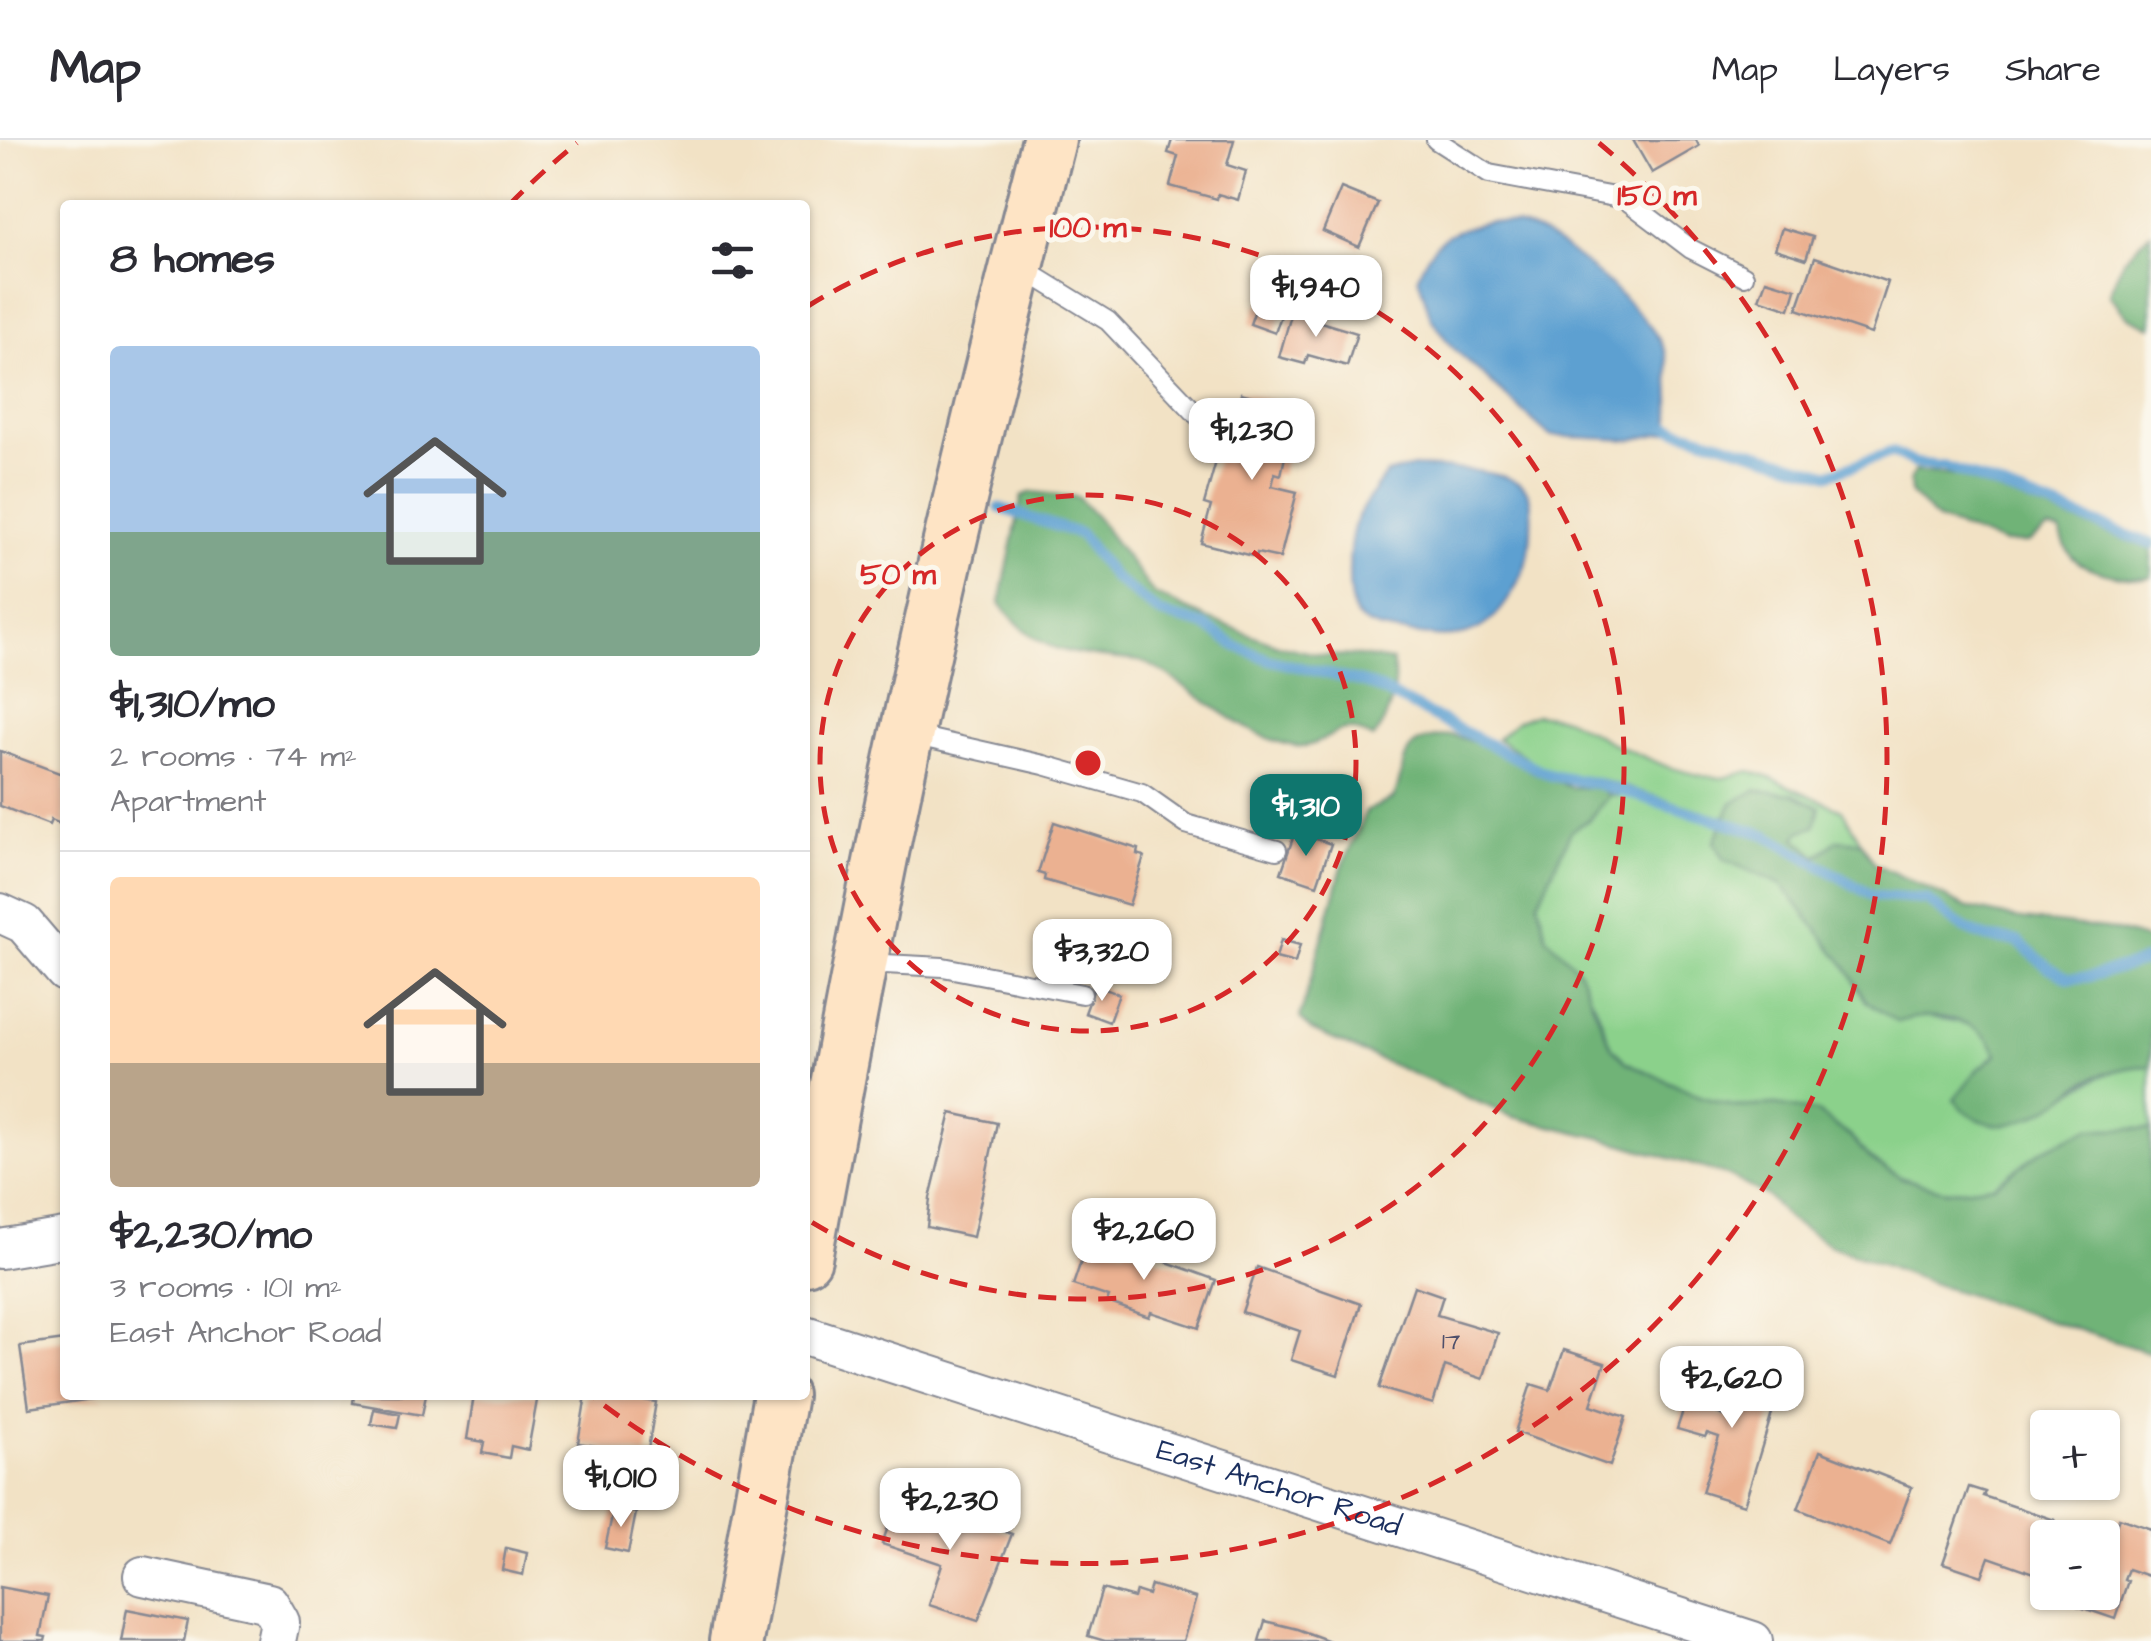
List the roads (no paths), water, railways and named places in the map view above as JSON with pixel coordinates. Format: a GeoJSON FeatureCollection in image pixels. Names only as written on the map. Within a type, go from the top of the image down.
{"type":"FeatureCollection","features":[{"type":"Feature","properties":{"kind":"main road"},"geometry":{"type":"LineString","coordinates":[[810,1231],[907,734],[1050,140]]}},
{"type":"Feature","properties":{"kind":"main road"},"geometry":{"type":"LineString","coordinates":[[736,1641],[779,1400]]}},
{"type":"Feature","properties":{"kind":"street"},"geometry":{"type":"LineString","coordinates":[[0,913],[24,924],[60,966]]}},
{"type":"Feature","properties":{"kind":"street"},"geometry":{"type":"LineString","coordinates":[[0,1248],[60,1239]]}},
{"type":"Feature","properties":{"kind":"street","name":"East Anchor Road"},"geometry":{"type":"LineString","coordinates":[[810,1338],[1753,1641]]}},
{"type":"Feature","properties":{"kind":"street"},"geometry":{"type":"LineString","coordinates":[[142,1576],[269,1602],[280,1622],[276,1641]]}},
{"type":"Feature","properties":{"kind":"lane"},"geometry":{"type":"LineString","coordinates":[[1436,140],[1488,174],[1625,200],[1692,250],[1744,276]]}},
{"type":"Feature","properties":{"kind":"lane"},"geometry":{"type":"LineString","coordinates":[[1017,265],[1108,321],[1206,424]]}},
{"type":"Feature","properties":{"kind":"lane"},"geometry":{"type":"LineString","coordinates":[[907,734],[1044,765],[1142,793],[1186,824],[1277,850]]}},
{"type":"Feature","properties":{"kind":"lane"},"geometry":{"type":"LineString","coordinates":[[860,962],[943,967],[1082,994]]}},
{"type":"Feature","properties":{"kind":"water"},"geometry":{"type":"Polygon","coordinates":[[[1491,222],[1544,235],[1592,270],[1643,318],[1665,354],[1670,389],[1668,432],[1632,440],[1550,436],[1450,345],[1431,318],[1418,276],[1430,252],[1445,237],[1491,222]]]}},
{"type":"Feature","properties":{"kind":"water"},"geometry":{"type":"Polygon","coordinates":[[[1413,467],[1493,474],[1520,484],[1530,497],[1530,548],[1519,580],[1491,621],[1467,634],[1440,637],[1387,630],[1362,620],[1353,609],[1350,559],[1357,520],[1386,474],[1413,467]]]}},
{"type":"Feature","properties":{"kind":"waterway"},"geometry":{"type":"LineString","coordinates":[[1669,427],[1829,474],[1892,452],[1913,463],[1945,467],[2151,544]]}},
{"type":"Feature","properties":{"kind":"waterway"},"geometry":{"type":"LineString","coordinates":[[1000,508],[1080,534],[1113,577],[1161,614],[1204,625],[1236,646],[1270,660],[1369,684],[1552,776],[1598,784],[1767,835],[1873,896],[1927,900],[1965,929],[1987,938],[2017,941],[2048,967],[2069,978],[2088,977],[2145,961],[2151,963]]}}]}
